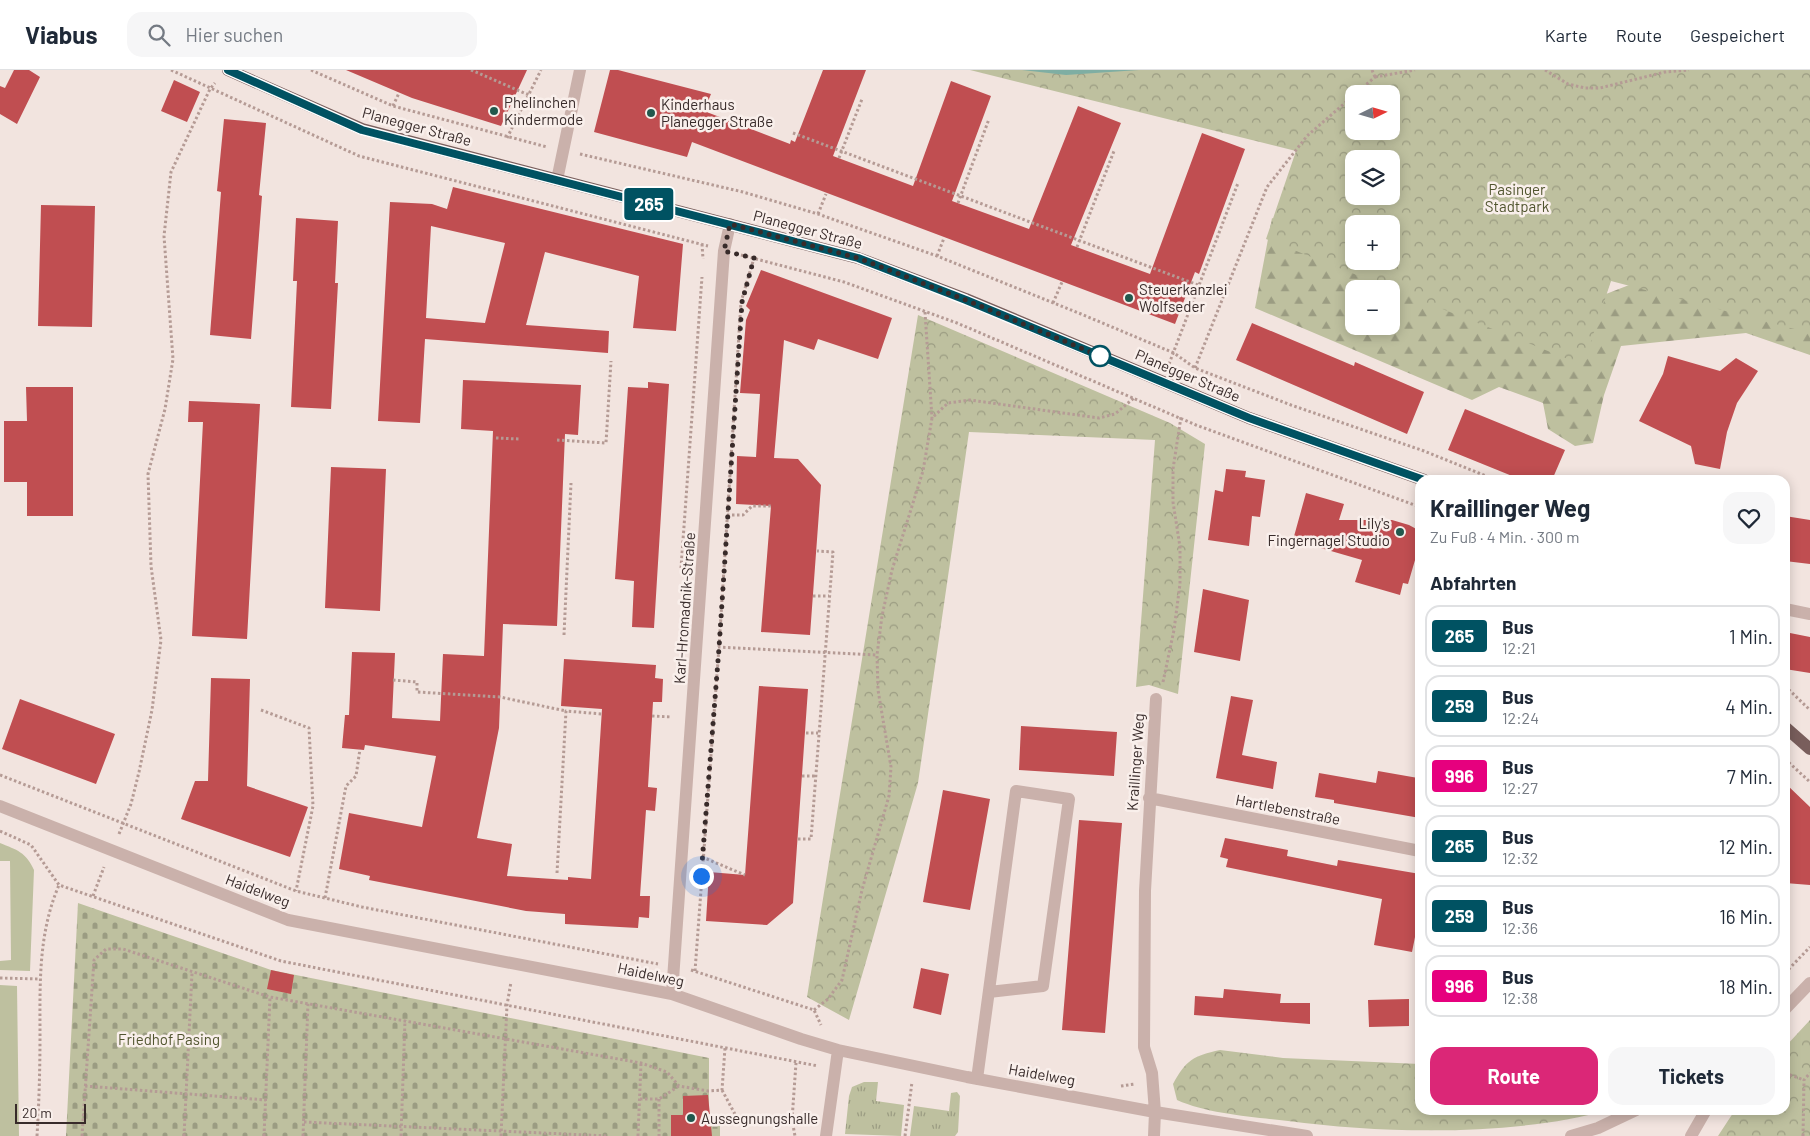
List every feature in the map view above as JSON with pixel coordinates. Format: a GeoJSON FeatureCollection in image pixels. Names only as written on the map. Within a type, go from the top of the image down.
{"type":"FeatureCollection","features":[{"type":"Feature","properties":{"kind":"main road","name":"Planegger Straße"},"geometry":{"type":"LineString","coordinates":[[224,73],[362,130],[858,258],[966,300],[1249,418],[1415,477]]}},
{"type":"Feature","properties":{"kind":"main road"},"geometry":{"type":"LineString","coordinates":[[1790,731],[1810,749]]}},
{"type":"Feature","properties":{"kind":"street"},"geometry":{"type":"LineString","coordinates":[[557,180],[580,70]]}},
{"type":"Feature","properties":{"kind":"street","name":"Karl-Hromadnik-Straße"},"geometry":{"type":"LineString","coordinates":[[672,994],[724,251],[730,224]]}},
{"type":"Feature","properties":{"kind":"street"},"geometry":{"type":"LineString","coordinates":[[1790,610],[1810,614]]}},
{"type":"Feature","properties":{"kind":"street","name":"Kraillinger Weg"},"geometry":{"type":"LineString","coordinates":[[1154,1136],[1155,1112],[1152,1073],[1144,1047],[1145,891],[1156,699]]}},
{"type":"Feature","properties":{"kind":"street"},"geometry":{"type":"LineString","coordinates":[[977,1079],[1016,792],[1069,799],[1043,986],[989,992]]}},
{"type":"Feature","properties":{"kind":"street","name":"Hartlebenstraße"},"geometry":{"type":"LineString","coordinates":[[1149,798],[1415,850]]}},
{"type":"Feature","properties":{"kind":"street","name":"Haidelweg"},"geometry":{"type":"LineString","coordinates":[[0,806],[288,920],[672,994],[838,1050],[977,1079],[1155,1112],[1307,1136]]}},
{"type":"Feature","properties":{"kind":"street"},"geometry":{"type":"LineString","coordinates":[[1790,1004],[1810,983]]}},
{"type":"Feature","properties":{"kind":"street"},"geometry":{"type":"LineString","coordinates":[[826,1136],[838,1050]]}},
{"type":"Feature","properties":{"kind":"street"},"geometry":{"type":"LineString","coordinates":[[1570,1136],[1598,1128],[1625,1115]]}},
{"type":"Feature","properties":{"kind":"street"},"geometry":{"type":"LineString","coordinates":[[1691,1136],[1703,1115]]}},
{"type":"Feature","properties":{"kind":"path"},"geometry":{"type":"LineString","coordinates":[[172,70],[360,156],[844,282],[925,311],[1181,417],[1415,505]]}},
{"type":"Feature","properties":{"kind":"path"},"geometry":{"type":"LineString","coordinates":[[470,70],[529,95]]}},
{"type":"Feature","properties":{"kind":"path"},"geometry":{"type":"LineString","coordinates":[[507,138],[541,70]]}},
{"type":"Feature","properties":{"kind":"path"},"geometry":{"type":"LineString","coordinates":[[1372,70],[1374,77]]}},
{"type":"Feature","properties":{"kind":"path"},"geometry":{"type":"LineString","coordinates":[[1365,85],[1374,77],[1415,70]]}},
{"type":"Feature","properties":{"kind":"path"},"geometry":{"type":"LineString","coordinates":[[1545,70],[1568,84],[1584,88],[1600,88],[1665,72],[1689,70]]}},
{"type":"Feature","properties":{"kind":"path"},"geometry":{"type":"LineString","coordinates":[[92,896],[124,823],[139,772],[152,710],[161,640],[151,566],[148,474],[166,409],[174,359],[164,236],[171,172],[210,89],[224,73]]}},
{"type":"Feature","properties":{"kind":"path"},"geometry":{"type":"LineString","coordinates":[[393,106],[399,92]]}},
{"type":"Feature","properties":{"kind":"path"},"geometry":{"type":"LineString","coordinates":[[839,158],[862,99]]}},
{"type":"Feature","properties":{"kind":"path"},"geometry":{"type":"LineString","coordinates":[[1196,368],[1267,187],[1307,136],[1345,102]]}},
{"type":"Feature","properties":{"kind":"path"},"geometry":{"type":"LineString","coordinates":[[958,202],[989,119]]}},
{"type":"Feature","properties":{"kind":"path"},"geometry":{"type":"LineString","coordinates":[[792,133],[960,198],[1198,285]]}},
{"type":"Feature","properties":{"kind":"path"},"geometry":{"type":"LineString","coordinates":[[1077,247],[1114,151]]}},
{"type":"Feature","properties":{"kind":"path"},"geometry":{"type":"LineString","coordinates":[[1174,353],[1238,182]]}},
{"type":"Feature","properties":{"kind":"path"},"geometry":{"type":"LineString","coordinates":[[826,194],[818,214],[937,256],[1082,314],[1174,353],[1196,368],[1291,405],[1424,451],[1484,475]]}},
{"type":"Feature","properties":{"kind":"path"},"geometry":{"type":"LineString","coordinates":[[937,256],[944,238]]}},
{"type":"Feature","properties":{"kind":"path"},"geometry":{"type":"LineString","coordinates":[[695,971],[742,302],[754,258]]}},
{"type":"Feature","properties":{"kind":"path"},"geometry":{"type":"LineString","coordinates":[[1053,303],[1062,282]]}},
{"type":"Feature","properties":{"kind":"path"},"geometry":{"type":"LineString","coordinates":[[0,775],[296,890],[325,898],[695,971],[814,1010],[828,999],[842,980],[862,890],[889,796],[891,767],[878,690],[877,655],[882,616],[892,570],[923,470],[932,418],[925,311]]}},
{"type":"Feature","properties":{"kind":"path"},"geometry":{"type":"LineString","coordinates":[[1079,320],[1082,314]]}},
{"type":"Feature","properties":{"kind":"path"},"geometry":{"type":"LineString","coordinates":[[557,440],[606,443],[611,361]]}},
{"type":"Feature","properties":{"kind":"path"},"geometry":{"type":"LineString","coordinates":[[932,418],[948,403],[970,400],[1099,418],[1114,414],[1134,398]]}},
{"type":"Feature","properties":{"kind":"path","name":"Kraillinger Weg"},"geometry":{"type":"LineString","coordinates":[[1156,699],[1166,675],[1180,584],[1180,547],[1173,502],[1173,469],[1181,417]]}},
{"type":"Feature","properties":{"kind":"path"},"geometry":{"type":"LineString","coordinates":[[496,438],[519,439]]}},
{"type":"Feature","properties":{"kind":"path"},"geometry":{"type":"LineString","coordinates":[[564,635],[571,483]]}},
{"type":"Feature","properties":{"kind":"path"},"geometry":{"type":"LineString","coordinates":[[728,516],[743,515],[752,506],[771,506]]}},
{"type":"Feature","properties":{"kind":"path"},"geometry":{"type":"LineString","coordinates":[[798,839],[811,839],[833,552],[817,551]]}},
{"type":"Feature","properties":{"kind":"path"},"geometry":{"type":"LineString","coordinates":[[813,596],[829,596]]}},
{"type":"Feature","properties":{"kind":"path"},"geometry":{"type":"LineString","coordinates":[[719,648],[877,655]]}},
{"type":"Feature","properties":{"kind":"path"},"geometry":{"type":"LineString","coordinates":[[393,680],[417,682],[417,692],[500,697],[566,711],[602,714]]}},
{"type":"Feature","properties":{"kind":"path"},"geometry":{"type":"LineString","coordinates":[[1790,691],[1810,710]]}},
{"type":"Feature","properties":{"kind":"path"},"geometry":{"type":"LineString","coordinates":[[261,710],[310,728],[313,806],[296,890]]}},
{"type":"Feature","properties":{"kind":"path"},"geometry":{"type":"LineString","coordinates":[[556,872],[566,711]]}},
{"type":"Feature","properties":{"kind":"path"},"geometry":{"type":"LineString","coordinates":[[652,716],[672,717]]}},
{"type":"Feature","properties":{"kind":"path"},"geometry":{"type":"LineString","coordinates":[[806,733],[818,733]]}},
{"type":"Feature","properties":{"kind":"path"},"geometry":{"type":"LineString","coordinates":[[325,898],[346,786],[356,776],[360,749]]}},
{"type":"Feature","properties":{"kind":"path"},"geometry":{"type":"LineString","coordinates":[[1790,764],[1810,782]]}},
{"type":"Feature","properties":{"kind":"path"},"geometry":{"type":"LineString","coordinates":[[802,776],[815,776]]}},
{"type":"Feature","properties":{"kind":"path"},"geometry":{"type":"LineString","coordinates":[[0,831],[31,845],[59,885],[281,961],[507,1004],[796,1063],[836,1068]]}},
{"type":"Feature","properties":{"kind":"path"},"geometry":{"type":"LineString","coordinates":[[702,857],[745,875]]}},
{"type":"Feature","properties":{"kind":"path"},"geometry":{"type":"LineString","coordinates":[[37,1136],[40,1089],[40,979],[44,933],[49,909],[59,885]]}},
{"type":"Feature","properties":{"kind":"path"},"geometry":{"type":"LineString","coordinates":[[1790,970],[1810,947]]}},
{"type":"Feature","properties":{"kind":"path"},"geometry":{"type":"LineString","coordinates":[[82,1136],[94,960],[106,949],[124,949],[270,997],[641,1063],[667,1072],[679,1086],[708,1091],[722,1090]]}},
{"type":"Feature","properties":{"kind":"path"},"geometry":{"type":"LineString","coordinates":[[501,1136],[507,1004],[515,964]]}},
{"type":"Feature","properties":{"kind":"path"},"geometry":{"type":"LineString","coordinates":[[184,1136],[192,972]]}},
{"type":"Feature","properties":{"kind":"path"},"geometry":{"type":"LineString","coordinates":[[0,978],[40,979]]}},
{"type":"Feature","properties":{"kind":"path"},"geometry":{"type":"LineString","coordinates":[[264,1136],[270,997]]}},
{"type":"Feature","properties":{"kind":"path"},"geometry":{"type":"LineString","coordinates":[[303,1136],[308,1003]]}},
{"type":"Feature","properties":{"kind":"path"},"geometry":{"type":"LineString","coordinates":[[402,1136],[405,1020]]}},
{"type":"Feature","properties":{"kind":"path"},"geometry":{"type":"LineString","coordinates":[[725,1048],[722,1090],[737,1118],[792,1120]]}},
{"type":"Feature","properties":{"kind":"path"},"geometry":{"type":"LineString","coordinates":[[638,1136],[641,1063]]}},
{"type":"Feature","properties":{"kind":"path"},"geometry":{"type":"LineString","coordinates":[[795,1136],[792,1120],[796,1063]]}},
{"type":"Feature","properties":{"kind":"path"},"geometry":{"type":"LineString","coordinates":[[905,1136],[914,1065]]}},
{"type":"Feature","properties":{"kind":"path"},"geometry":{"type":"LineString","coordinates":[[1803,1136],[1804,1080],[1810,1073]]}},
{"type":"Feature","properties":{"kind":"path"},"geometry":{"type":"LineString","coordinates":[[1790,1075],[1804,1080]]}},
{"type":"Feature","properties":{"kind":"path"},"geometry":{"type":"LineString","coordinates":[[85,1086],[266,1100]]}},
{"type":"Feature","properties":{"kind":"path"},"geometry":{"type":"LineString","coordinates":[[640,1098],[658,1099],[679,1086]]}},
{"type":"Feature","properties":{"kind":"path"},"geometry":{"type":"LineString","coordinates":[[658,1099],[659,1136]]}},
{"type":"Feature","properties":{"kind":"path"},"geometry":{"type":"LineString","coordinates":[[304,1122],[608,1136]]}},
{"type":"Feature","properties":{"kind":"green space","name":"Pasinger Stadtpark"},"geometry":{"type":"Polygon","coordinates":[[[970,70],[1810,70],[1810,333],[1611,281],[1583,365],[1400,292],[1400,280],[1369,280],[1266,239],[1296,151],[970,70]]]}},
{"type":"Feature","properties":{"kind":"green space"},"geometry":{"type":"Polygon","coordinates":[[[1675,102],[1606,294],[1660,273],[1810,297],[1810,355],[1746,333],[1621,346],[1604,395],[1593,443],[1575,446],[1548,429],[1543,403],[1499,387],[1472,400],[1255,308],[1272,218],[1345,256],[1345,270],[1400,270],[1400,256],[1675,102]]]}},
{"type":"Feature","properties":{"kind":"green space"},"geometry":{"type":"Polygon","coordinates":[[[918,315],[1170,423],[1205,444],[1178,694],[1149,685],[1136,687],[1155,440],[969,432],[918,783],[849,1020],[807,997],[918,315]]]}},
{"type":"Feature","properties":{"kind":"green space"},"geometry":{"type":"Polygon","coordinates":[[[0,843],[24,855],[34,870],[30,971],[0,970],[0,961],[11,960],[10,861],[0,861],[0,843]]]}},
{"type":"Feature","properties":{"kind":"green space","name":"Friedhof Pasing"},"geometry":{"type":"Polygon","coordinates":[[[78,903],[271,970],[709,1058],[709,1114],[712,1121],[720,1121],[720,1136],[66,1136],[78,903]]]}},
{"type":"Feature","properties":{"kind":"green space"},"geometry":{"type":"Polygon","coordinates":[[[0,985],[17,986],[19,1136],[0,1136],[0,985]]]}},
{"type":"Feature","properties":{"kind":"green space"},"geometry":{"type":"Polygon","coordinates":[[[1810,1020],[1810,1136],[1718,1136],[1732,1115],[1790,1115],[1790,1042],[1810,1020]]]}},
{"type":"Feature","properties":{"kind":"green space"},"geometry":{"type":"Polygon","coordinates":[[[1220,1050],[1283,1058],[1415,1064],[1415,1115],[1586,1115],[1534,1125],[1450,1130],[1408,1130],[1326,1125],[1217,1112],[1177,1100],[1173,1084],[1186,1064],[1203,1054],[1220,1050]]]}},
{"type":"Feature","properties":{"kind":"green space"},"geometry":{"type":"Polygon","coordinates":[[[864,1082],[878,1082],[876,1101],[904,1105],[901,1136],[845,1134],[849,1096],[852,1087],[864,1082]]]}},
{"type":"Feature","properties":{"kind":"green space"},"geometry":{"type":"Polygon","coordinates":[[[957,1092],[960,1096],[958,1132],[955,1136],[910,1136],[914,1106],[949,1111],[951,1093],[957,1092]]]}},
{"type":"Feature","properties":{"kind":"water"},"geometry":{"type":"Polygon","coordinates":[[[1022,70],[1139,70],[1066,75],[1022,70]]]}},
{"type":"Feature","properties":{"kind":"building"},"geometry":{"type":"Polygon","coordinates":[[[14,70],[29,70],[40,77],[17,124],[0,114],[0,86],[5,88],[14,70]]]}},
{"type":"Feature","properties":{"kind":"building"},"geometry":{"type":"Polygon","coordinates":[[[346,70],[527,70],[501,126],[412,98],[346,70]]]}},
{"type":"Feature","properties":{"kind":"building"},"geometry":{"type":"Polygon","coordinates":[[[610,70],[618,70],[711,94],[704,111],[790,144],[791,140],[795,142],[823,70],[866,70],[833,156],[913,186],[951,81],[991,96],[952,201],[1029,229],[1078,106],[1121,123],[1071,245],[1150,274],[1202,133],[1245,149],[1199,274],[1195,272],[1175,324],[692,142],[687,157],[594,132],[610,70]]]}},
{"type":"Feature","properties":{"kind":"building"},"geometry":{"type":"Polygon","coordinates":[[[174,80],[200,92],[187,122],[161,111],[174,80]]]}},
{"type":"Feature","properties":{"kind":"building"},"geometry":{"type":"Polygon","coordinates":[[[224,119],[266,123],[259,195],[262,196],[251,339],[210,335],[221,192],[217,191],[224,119]]]}},
{"type":"Feature","properties":{"kind":"building"},"geometry":{"type":"Polygon","coordinates":[[[453,187],[683,244],[676,331],[633,328],[639,276],[545,252],[526,325],[609,331],[608,353],[425,339],[420,423],[378,421],[390,202],[432,204],[447,209],[453,187]],[[431,226],[426,318],[485,323],[505,243],[431,226]]]}},
{"type":"Feature","properties":{"kind":"building"},"geometry":{"type":"Polygon","coordinates":[[[41,205],[95,206],[92,327],[38,326],[41,205]]]}},
{"type":"Feature","properties":{"kind":"building"},"geometry":{"type":"Polygon","coordinates":[[[296,218],[338,221],[335,283],[338,283],[331,409],[291,407],[297,281],[293,281],[296,218]]]}},
{"type":"Feature","properties":{"kind":"building"},"geometry":{"type":"Polygon","coordinates":[[[761,270],[892,318],[878,359],[818,339],[814,350],[784,340],[774,458],[798,459],[821,485],[810,635],[761,632],[771,506],[736,504],[737,456],[756,457],[760,394],[740,393],[746,320],[750,310],[746,306],[761,270]]]}},
{"type":"Feature","properties":{"kind":"building"},"geometry":{"type":"Polygon","coordinates":[[[1252,323],[1354,366],[1355,362],[1424,392],[1407,434],[1236,360],[1252,323]]]}},
{"type":"Feature","properties":{"kind":"building"},"geometry":{"type":"Polygon","coordinates":[[[1668,356],[1720,371],[1736,358],[1758,371],[1737,403],[1727,432],[1720,469],[1695,464],[1691,446],[1639,421],[1663,374],[1668,356]]]}},
{"type":"Feature","properties":{"kind":"building"},"geometry":{"type":"Polygon","coordinates":[[[463,380],[581,385],[578,435],[565,434],[557,626],[503,624],[499,728],[477,838],[512,844],[507,876],[568,880],[568,877],[591,879],[602,709],[561,706],[564,659],[656,665],[655,678],[663,679],[662,702],[653,702],[648,787],[657,788],[655,811],[646,810],[640,896],[650,896],[649,918],[639,917],[638,928],[565,924],[565,914],[526,911],[369,880],[370,876],[339,869],[349,813],[422,827],[436,756],[365,745],[364,750],[342,748],[345,715],[349,715],[352,652],[395,653],[392,718],[440,721],[443,654],[484,656],[493,431],[461,429],[463,380]]]}},
{"type":"Feature","properties":{"kind":"building"},"geometry":{"type":"Polygon","coordinates":[[[648,382],[669,384],[654,628],[632,627],[634,581],[615,579],[628,387],[648,388],[648,382]]]}},
{"type":"Feature","properties":{"kind":"building"},"geometry":{"type":"Polygon","coordinates":[[[26,387],[73,387],[73,516],[27,516],[27,482],[4,482],[4,421],[27,421],[26,387]]]}},
{"type":"Feature","properties":{"kind":"building"},"geometry":{"type":"Polygon","coordinates":[[[189,401],[260,404],[247,639],[192,636],[203,422],[188,422],[189,401]]]}},
{"type":"Feature","properties":{"kind":"building"},"geometry":{"type":"Polygon","coordinates":[[[1465,409],[1565,450],[1554,475],[1510,475],[1448,450],[1465,409]]]}},
{"type":"Feature","properties":{"kind":"building"},"geometry":{"type":"Polygon","coordinates":[[[331,467],[386,469],[380,611],[325,608],[331,467]]]}},
{"type":"Feature","properties":{"kind":"building"},"geometry":{"type":"Polygon","coordinates":[[[1226,469],[1246,471],[1245,477],[1265,480],[1260,517],[1252,516],[1249,546],[1208,540],[1215,490],[1223,492],[1226,469]]]}},
{"type":"Feature","properties":{"kind":"building"},"geometry":{"type":"Polygon","coordinates":[[[1306,493],[1344,504],[1339,520],[1392,520],[1415,528],[1415,560],[1408,584],[1403,583],[1400,595],[1355,582],[1362,560],[1293,540],[1306,493]]]}},
{"type":"Feature","properties":{"kind":"building"},"geometry":{"type":"Polygon","coordinates":[[[1790,517],[1810,520],[1810,564],[1790,562],[1790,517]]]}},
{"type":"Feature","properties":{"kind":"building"},"geometry":{"type":"Polygon","coordinates":[[[1203,589],[1249,600],[1240,661],[1194,652],[1203,589]]]}},
{"type":"Feature","properties":{"kind":"building"},"geometry":{"type":"Polygon","coordinates":[[[1790,633],[1810,637],[1810,673],[1790,670],[1790,633]]]}},
{"type":"Feature","properties":{"kind":"building"},"geometry":{"type":"Polygon","coordinates":[[[211,678],[250,679],[247,786],[308,807],[290,857],[181,819],[195,781],[208,781],[211,678]]]}},
{"type":"Feature","properties":{"kind":"building"},"geometry":{"type":"Polygon","coordinates":[[[759,686],[808,689],[793,903],[767,925],[706,921],[709,872],[745,875],[759,686]]]}},
{"type":"Feature","properties":{"kind":"building"},"geometry":{"type":"Polygon","coordinates":[[[1231,696],[1253,700],[1242,755],[1277,762],[1273,789],[1216,778],[1231,696]]]}},
{"type":"Feature","properties":{"kind":"building"},"geometry":{"type":"Polygon","coordinates":[[[20,699],[115,734],[96,784],[2,749],[20,699]]]}},
{"type":"Feature","properties":{"kind":"building"},"geometry":{"type":"Polygon","coordinates":[[[1021,726],[1117,732],[1114,776],[1019,770],[1021,726]]]}},
{"type":"Feature","properties":{"kind":"building"},"geometry":{"type":"Polygon","coordinates":[[[1378,771],[1415,777],[1415,817],[1334,803],[1334,800],[1315,797],[1319,773],[1376,783],[1378,771]]]}},
{"type":"Feature","properties":{"kind":"building"},"geometry":{"type":"Polygon","coordinates":[[[1790,788],[1810,807],[1810,885],[1790,883],[1790,788]]]}},
{"type":"Feature","properties":{"kind":"building"},"geometry":{"type":"Polygon","coordinates":[[[943,790],[990,799],[970,910],[923,902],[943,790]]]}},
{"type":"Feature","properties":{"kind":"building"},"geometry":{"type":"Polygon","coordinates":[[[1079,820],[1122,823],[1105,1033],[1062,1030],[1079,820]]]}},
{"type":"Feature","properties":{"kind":"building"},"geometry":{"type":"Polygon","coordinates":[[[1225,838],[1288,850],[1287,856],[1337,866],[1338,860],[1415,873],[1415,937],[1412,952],[1374,945],[1382,899],[1226,867],[1228,859],[1220,857],[1225,838]]]}},
{"type":"Feature","properties":{"kind":"building"},"geometry":{"type":"Polygon","coordinates":[[[921,968],[949,974],[941,1015],[913,1008],[921,968]]]}},
{"type":"Feature","properties":{"kind":"building"},"geometry":{"type":"Polygon","coordinates":[[[271,970],[294,975],[291,994],[267,989],[271,970]]]}},
{"type":"Feature","properties":{"kind":"building"},"geometry":{"type":"Polygon","coordinates":[[[1224,989],[1281,994],[1280,1003],[1310,1003],[1310,1024],[1194,1015],[1195,996],[1223,998],[1224,989]]]}},
{"type":"Feature","properties":{"kind":"building"},"geometry":{"type":"Polygon","coordinates":[[[1409,999],[1409,1026],[1369,1027],[1368,1000],[1409,999]]]}},
{"type":"Feature","properties":{"kind":"building","name":"Aussegnungshalle"},"geometry":{"type":"Polygon","coordinates":[[[708,1095],[712,1136],[671,1136],[671,1115],[683,1115],[683,1096],[708,1095]]]}},
{"type":"Feature","properties":{"kind":"bus line","name":"265"},"geometry":{"type":"LineString","coordinates":[[228,70],[362,130],[858,258],[966,300],[1249,418],[1415,477]]}},
{"type":"Feature","properties":{"kind":"place","name":"Phelinchen Kindermode"},"geometry":{"type":"Point","coordinates":[494,111]}},
{"type":"Feature","properties":{"kind":"place","name":"Kinderhaus Planegger Straße"},"geometry":{"type":"Point","coordinates":[651,113]}},
{"type":"Feature","properties":{"kind":"place","name":"Steuerkanzlei Wolfseder"},"geometry":{"type":"Point","coordinates":[1129,298]}},
{"type":"Feature","properties":{"kind":"place","name":"Lily's Fingernagel Studio"},"geometry":{"type":"Point","coordinates":[1400,532]}},
{"type":"Feature","properties":{"kind":"place","name":"Aussegnungshalle"},"geometry":{"type":"Point","coordinates":[691,1118]}},
{"type":"Feature","properties":{"kind":"route"},"geometry":{"type":"LineString","coordinates":[[701,876],[719,648],[742,302],[754,258],[724,251],[730,224],[858,258],[966,300],[1100,356]]}}]}
